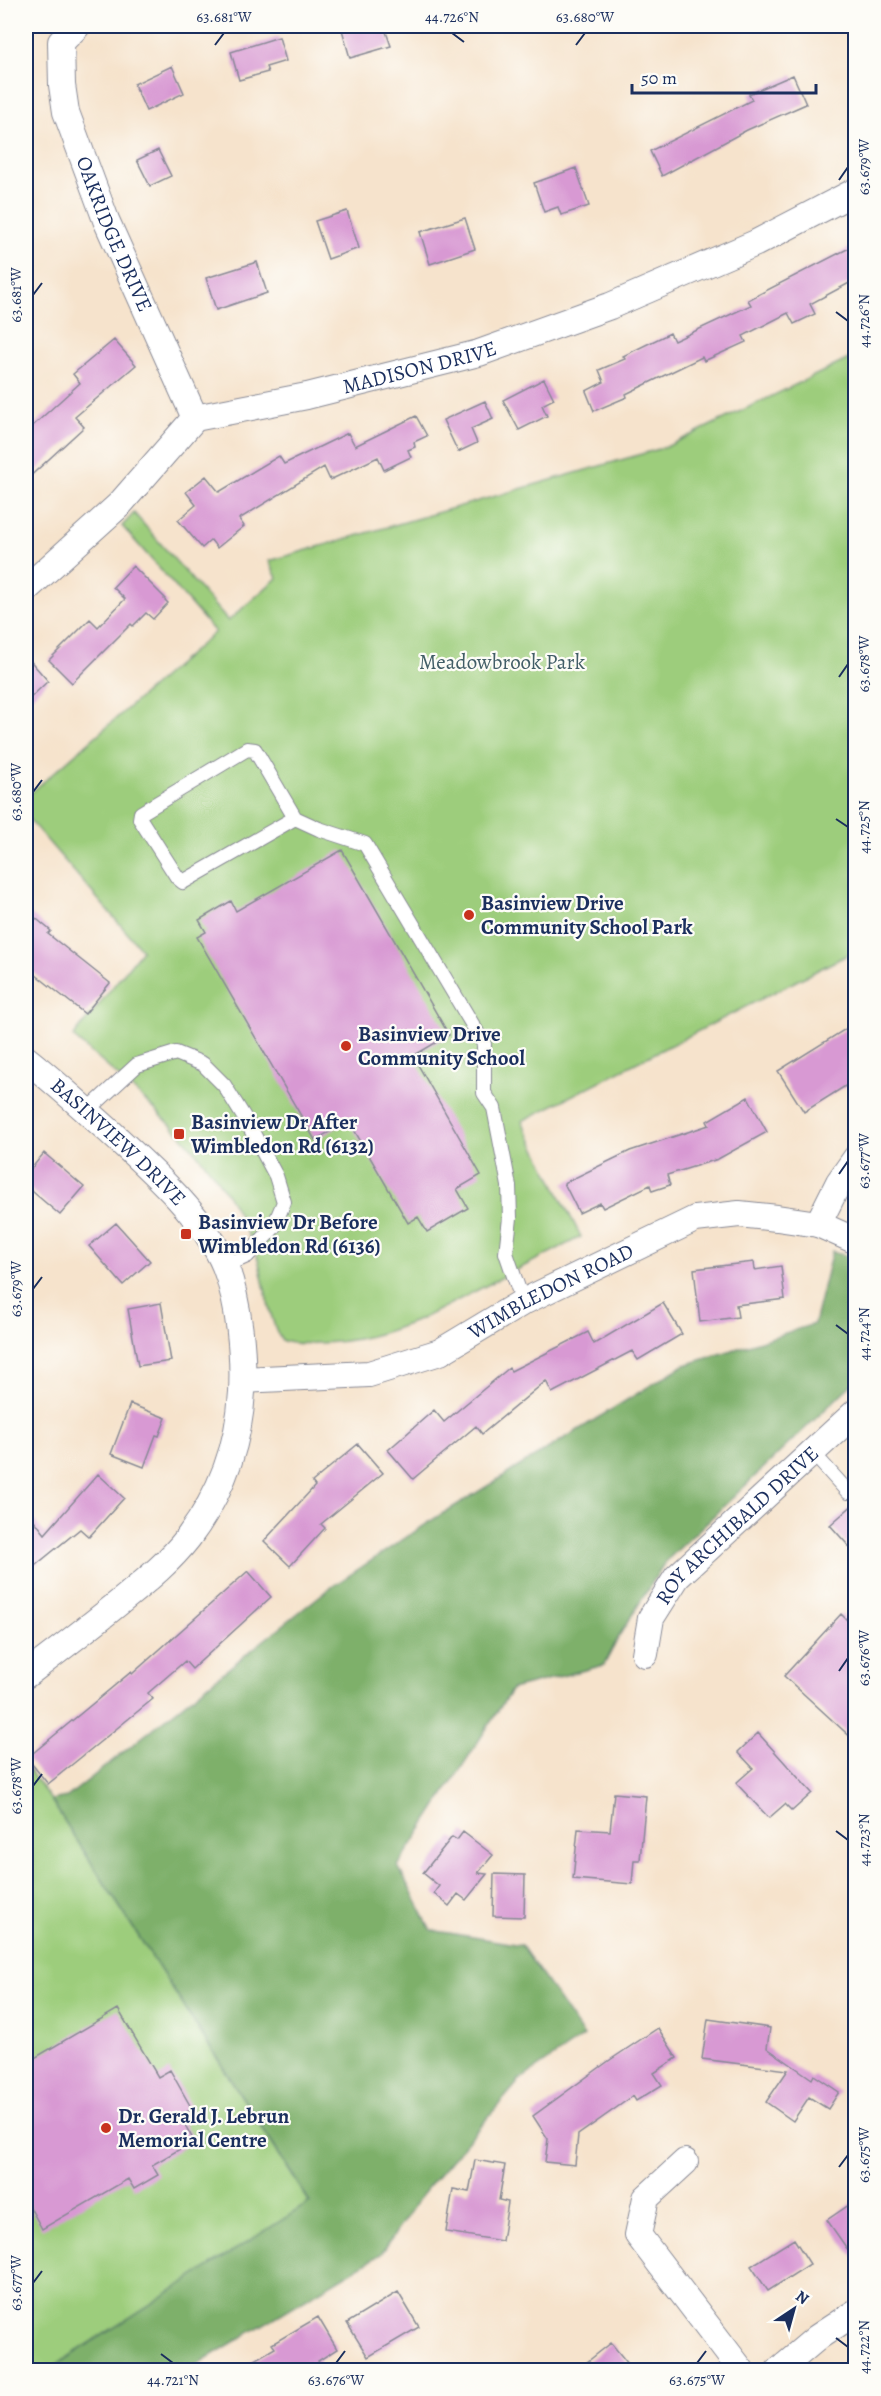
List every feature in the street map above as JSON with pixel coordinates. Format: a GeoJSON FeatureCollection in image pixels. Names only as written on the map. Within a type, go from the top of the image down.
{"type":"FeatureCollection","features":[{"type":"Feature","properties":{"kind":"street","name":"OAKRIDGE DRIVE"},"geometry":{"type":"LineString","coordinates":[[69,34],[62,85],[66,112],[106,220],[195,418]]}},
{"type":"Feature","properties":{"kind":"street","name":"MADISON DRIVE"},"geometry":{"type":"LineString","coordinates":[[195,418],[308,396],[479,353],[610,306],[756,243],[855,191]]}},
{"type":"Feature","properties":{"kind":"street"},"geometry":{"type":"LineString","coordinates":[[26,589],[119,505],[195,418]]}},
{"type":"Feature","properties":{"kind":"street","name":"BASINVIEW DRIVE"},"geometry":{"type":"LineString","coordinates":[[26,1059],[87,1111],[170,1188],[200,1224],[225,1266],[242,1345],[243,1380],[240,1418],[233,1452],[213,1503],[187,1539],[159,1570],[91,1626],[26,1675]]}},
{"type":"Feature","properties":{"kind":"street"},"geometry":{"type":"LineString","coordinates":[[818,1224],[839,1182],[855,1158]]}},
{"type":"Feature","properties":{"kind":"street","name":"WIMBLEDON ROAD"},"geometry":{"type":"LineString","coordinates":[[243,1380],[369,1374],[440,1352],[523,1302],[695,1219],[738,1214],[818,1224],[855,1241]]}},
{"type":"Feature","properties":{"kind":"street","name":"ROY ARCHIBALD DRIVE"},"geometry":{"type":"LineString","coordinates":[[645,1654],[651,1618],[677,1577],[855,1412]]}},
{"type":"Feature","properties":{"kind":"street"},"geometry":{"type":"LineString","coordinates":[[685,2162],[646,2198],[638,2235],[741,2370]]}},
{"type":"Feature","properties":{"kind":"street"},"geometry":{"type":"LineString","coordinates":[[779,2370],[818,2337],[855,2312]]}},
{"type":"Feature","properties":{"kind":"lane"},"geometry":{"type":"LineString","coordinates":[[295,818],[183,882],[177,877],[147,829],[141,819],[141,813],[248,749],[255,750],[295,818],[319,830],[365,844],[484,1044],[484,1093],[494,1108],[508,1186],[510,1218],[506,1253],[523,1302]]}},
{"type":"Feature","properties":{"kind":"lane"},"geometry":{"type":"LineString","coordinates":[[87,1111],[137,1065],[176,1053],[203,1064],[224,1085],[276,1176],[284,1202],[273,1228],[247,1256],[225,1266]]}},
{"type":"Feature","properties":{"kind":"lane"},"geometry":{"type":"LineString","coordinates":[[812,1452],[848,1492],[855,1485]]}},
{"type":"Feature","properties":{"kind":"green space","name":"Basinview Drive Community School Park"},"geometry":{"type":"Polygon","coordinates":[[[855,356],[855,951],[522,1121],[581,1237],[421,1319],[396,1329],[330,1343],[304,1344],[283,1341],[275,1327],[254,1248],[231,1201],[213,1174],[170,1124],[73,1037],[142,950],[26,816],[26,797],[215,632],[122,526],[134,513],[228,621],[277,578],[269,561],[666,447],[855,356]]]}},
{"type":"Feature","properties":{"kind":"green space"},"geometry":{"type":"Polygon","coordinates":[[[832,1251],[855,1259],[855,1381],[665,1562],[622,1631],[604,1665],[512,1689],[398,1866],[431,1930],[521,1945],[584,2036],[520,2080],[423,2193],[381,2254],[187,2370],[48,2370],[310,2202],[51,1800],[67,1797],[327,1590],[437,1517],[682,1366],[814,1324],[832,1251]]]}},
{"type":"Feature","properties":{"kind":"green space"},"geometry":{"type":"Polygon","coordinates":[[[26,1766],[51,1800],[310,2203],[48,2370],[26,2370],[26,1766]]]}},
{"type":"Feature","properties":{"kind":"building"},"geometry":{"type":"Polygon","coordinates":[[[341,26],[384,26],[391,46],[350,58],[341,26]]]}},
{"type":"Feature","properties":{"kind":"building"},"geometry":{"type":"Polygon","coordinates":[[[279,37],[286,61],[266,67],[268,72],[239,80],[231,52],[279,37]]]}},
{"type":"Feature","properties":{"kind":"building"},"geometry":{"type":"Polygon","coordinates":[[[172,66],[184,93],[146,111],[134,84],[172,66]]]}},
{"type":"Feature","properties":{"kind":"building"},"geometry":{"type":"Polygon","coordinates":[[[793,75],[806,104],[747,130],[662,176],[650,151],[752,100],[749,94],[793,75]]]}},
{"type":"Feature","properties":{"kind":"building"},"geometry":{"type":"Polygon","coordinates":[[[158,150],[171,176],[150,186],[137,160],[158,150]]]}},
{"type":"Feature","properties":{"kind":"building"},"geometry":{"type":"Polygon","coordinates":[[[576,168],[589,206],[561,215],[558,207],[544,212],[534,183],[576,168]]]}},
{"type":"Feature","properties":{"kind":"building"},"geometry":{"type":"Polygon","coordinates":[[[347,211],[359,248],[328,259],[315,221],[347,211]]]}},
{"type":"Feature","properties":{"kind":"building"},"geometry":{"type":"Polygon","coordinates":[[[465,218],[475,249],[430,264],[420,232],[465,218]]]}},
{"type":"Feature","properties":{"kind":"building"},"geometry":{"type":"Polygon","coordinates":[[[855,245],[855,280],[810,304],[815,314],[794,324],[788,313],[743,336],[746,342],[704,361],[702,357],[626,394],[627,397],[594,411],[586,391],[604,382],[599,370],[625,359],[623,356],[670,333],[674,341],[751,305],[748,300],[855,245]]]}},
{"type":"Feature","properties":{"kind":"building"},"geometry":{"type":"Polygon","coordinates":[[[257,262],[267,293],[216,310],[206,278],[257,262]]]}},
{"type":"Feature","properties":{"kind":"building"},"geometry":{"type":"Polygon","coordinates":[[[114,340],[136,365],[75,417],[84,427],[26,480],[26,432],[80,383],[73,374],[114,340]]]}},
{"type":"Feature","properties":{"kind":"building"},"geometry":{"type":"Polygon","coordinates":[[[544,379],[554,399],[542,405],[547,416],[519,430],[503,400],[544,379]]]}},
{"type":"Feature","properties":{"kind":"building"},"geometry":{"type":"Polygon","coordinates":[[[485,401],[493,419],[471,429],[477,443],[458,452],[443,420],[485,401]]]}},
{"type":"Feature","properties":{"kind":"building"},"geometry":{"type":"Polygon","coordinates":[[[416,416],[427,436],[414,442],[415,447],[408,450],[411,457],[384,470],[378,457],[330,480],[324,467],[239,519],[244,526],[217,548],[211,540],[202,548],[178,520],[196,505],[186,492],[206,476],[219,492],[279,456],[284,464],[348,433],[355,446],[416,416]]]}},
{"type":"Feature","properties":{"kind":"building"},"geometry":{"type":"Polygon","coordinates":[[[133,566],[168,603],[153,619],[146,613],[133,626],[131,624],[72,683],[49,660],[90,619],[98,627],[125,599],[113,587],[133,566]]]}},
{"type":"Feature","properties":{"kind":"building"},"geometry":{"type":"Polygon","coordinates":[[[26,656],[48,681],[26,702],[26,656]]]}},
{"type":"Feature","properties":{"kind":"building","name":"Basinview Drive Community School"},"geometry":{"type":"Polygon","coordinates":[[[342,850],[449,1035],[413,1056],[481,1175],[457,1189],[468,1208],[427,1232],[418,1217],[408,1223],[349,1121],[315,1140],[197,937],[206,932],[199,920],[231,901],[236,911],[342,850]]]}},
{"type":"Feature","properties":{"kind":"building"},"geometry":{"type":"Polygon","coordinates":[[[26,910],[51,931],[48,934],[110,983],[85,1014],[26,967],[26,910]]]}},
{"type":"Feature","properties":{"kind":"building"},"geometry":{"type":"Polygon","coordinates":[[[855,1023],[855,1080],[804,1112],[778,1071],[855,1023]]]}},
{"type":"Feature","properties":{"kind":"building"},"geometry":{"type":"Polygon","coordinates":[[[748,1097],[767,1132],[718,1159],[667,1175],[670,1185],[652,1191],[650,1185],[603,1208],[600,1203],[579,1213],[564,1183],[630,1151],[709,1125],[707,1121],[748,1097]]]}},
{"type":"Feature","properties":{"kind":"building"},"geometry":{"type":"Polygon","coordinates":[[[44,1153],[84,1187],[60,1215],[26,1186],[26,1175],[44,1153]]]}},
{"type":"Feature","properties":{"kind":"building"},"geometry":{"type":"Polygon","coordinates":[[[116,1223],[150,1261],[123,1285],[89,1246],[116,1223]]]}},
{"type":"Feature","properties":{"kind":"building"},"geometry":{"type":"Polygon","coordinates":[[[754,1262],[755,1270],[781,1266],[785,1299],[736,1305],[738,1317],[700,1322],[694,1269],[754,1262]]]}},
{"type":"Feature","properties":{"kind":"building"},"geometry":{"type":"Polygon","coordinates":[[[161,1303],[171,1361],[138,1366],[128,1309],[161,1303]]]}},
{"type":"Feature","properties":{"kind":"building"},"geometry":{"type":"Polygon","coordinates":[[[663,1303],[682,1334],[638,1360],[632,1351],[552,1393],[546,1381],[482,1434],[476,1426],[413,1479],[388,1450],[434,1410],[444,1422],[509,1368],[511,1371],[588,1332],[594,1344],[663,1303]]]}},
{"type":"Feature","properties":{"kind":"building"},"geometry":{"type":"Polygon","coordinates":[[[130,1404],[166,1418],[159,1436],[156,1435],[144,1467],[111,1454],[130,1404]]]}},
{"type":"Feature","properties":{"kind":"building"},"geometry":{"type":"Polygon","coordinates":[[[358,1444],[383,1473],[321,1524],[325,1528],[290,1566],[264,1541],[315,1486],[312,1482],[358,1444]]]}},
{"type":"Feature","properties":{"kind":"building"},"geometry":{"type":"Polygon","coordinates":[[[98,1474],[124,1498],[89,1537],[80,1529],[26,1573],[26,1510],[45,1534],[98,1474]]]}},
{"type":"Feature","properties":{"kind":"building"},"geometry":{"type":"Polygon","coordinates":[[[855,1503],[855,1553],[830,1525],[855,1503]]]}},
{"type":"Feature","properties":{"kind":"building"},"geometry":{"type":"Polygon","coordinates":[[[248,1571],[271,1597],[192,1669],[185,1661],[148,1693],[153,1699],[48,1784],[27,1758],[131,1672],[132,1674],[248,1571]]]}},
{"type":"Feature","properties":{"kind":"building"},"geometry":{"type":"Polygon","coordinates":[[[841,1614],[855,1628],[855,1741],[784,1676],[841,1614]]]}},
{"type":"Feature","properties":{"kind":"building"},"geometry":{"type":"Polygon","coordinates":[[[758,1733],[812,1793],[792,1811],[785,1804],[769,1818],[736,1783],[753,1768],[738,1752],[758,1733]]]}},
{"type":"Feature","properties":{"kind":"building"},"geometry":{"type":"Polygon","coordinates":[[[614,1793],[646,1796],[640,1860],[634,1860],[632,1884],[573,1879],[578,1829],[610,1831],[614,1793]]]}},
{"type":"Feature","properties":{"kind":"building"},"geometry":{"type":"Polygon","coordinates":[[[463,1832],[493,1855],[478,1873],[487,1874],[466,1900],[458,1894],[449,1906],[434,1893],[439,1886],[423,1873],[452,1837],[457,1840],[463,1832]]]}},
{"type":"Feature","properties":{"kind":"building"},"geometry":{"type":"Polygon","coordinates":[[[494,1874],[525,1875],[524,1917],[493,1916],[494,1874]]]}},
{"type":"Feature","properties":{"kind":"building","name":"Dr. Gerald J. Lebrun Memorial Centre"},"geometry":{"type":"Polygon","coordinates":[[[118,2009],[158,2077],[170,2070],[192,2109],[180,2116],[194,2141],[152,2165],[158,2175],[134,2189],[128,2179],[42,2229],[26,2200],[26,2063],[118,2009]]]}},
{"type":"Feature","properties":{"kind":"building"},"geometry":{"type":"Polygon","coordinates":[[[708,2019],[770,2028],[767,2048],[812,2079],[814,2075],[839,2092],[828,2109],[809,2097],[793,2121],[766,2102],[788,2070],[702,2059],[708,2019]]]}},
{"type":"Feature","properties":{"kind":"building"},"geometry":{"type":"Polygon","coordinates":[[[658,2028],[677,2058],[654,2073],[662,2085],[636,2101],[633,2096],[578,2135],[575,2165],[545,2162],[548,2139],[533,2116],[658,2028]]]}},
{"type":"Feature","properties":{"kind":"building"},"geometry":{"type":"Polygon","coordinates":[[[475,2160],[505,2165],[499,2200],[508,2202],[502,2241],[446,2232],[453,2189],[469,2192],[475,2160]]]}},
{"type":"Feature","properties":{"kind":"building"},"geometry":{"type":"Polygon","coordinates":[[[855,2201],[855,2260],[827,2220],[855,2201]]]}},
{"type":"Feature","properties":{"kind":"building"},"geometry":{"type":"Polygon","coordinates":[[[794,2239],[810,2264],[768,2291],[751,2266],[794,2239]]]}},
{"type":"Feature","properties":{"kind":"building"},"geometry":{"type":"Polygon","coordinates":[[[398,2292],[419,2327],[368,2357],[347,2323],[398,2292]]]}},
{"type":"Feature","properties":{"kind":"building"},"geometry":{"type":"Polygon","coordinates":[[[318,2317],[337,2349],[318,2361],[323,2370],[237,2370],[275,2348],[272,2344],[318,2317]]]}},
{"type":"Feature","properties":{"kind":"building"},"geometry":{"type":"Polygon","coordinates":[[[611,2343],[633,2370],[577,2370],[611,2343]]]}},
{"type":"Feature","properties":{"kind":"place","name":"Basinview Drive Community School Park"},"geometry":{"type":"Point","coordinates":[469,915]}},
{"type":"Feature","properties":{"kind":"place","name":"Basinview Drive Community School"},"geometry":{"type":"Point","coordinates":[346,1046]}},
{"type":"Feature","properties":{"kind":"place","name":"Basinview Dr After Wimbledon Rd (6132)"},"geometry":{"type":"Point","coordinates":[179,1134]}},
{"type":"Feature","properties":{"kind":"place","name":"Basinview Dr Before Wimbledon Rd (6136)"},"geometry":{"type":"Point","coordinates":[186,1234]}},
{"type":"Feature","properties":{"kind":"place","name":"Dr. Gerald J. Lebrun Memorial Centre"},"geometry":{"type":"Point","coordinates":[106,2128]}},
{"type":"Feature","properties":{"kind":"park label","name":"Meadowbrook Park"},"geometry":{"type":"Point","coordinates":[502,662]}}]}
